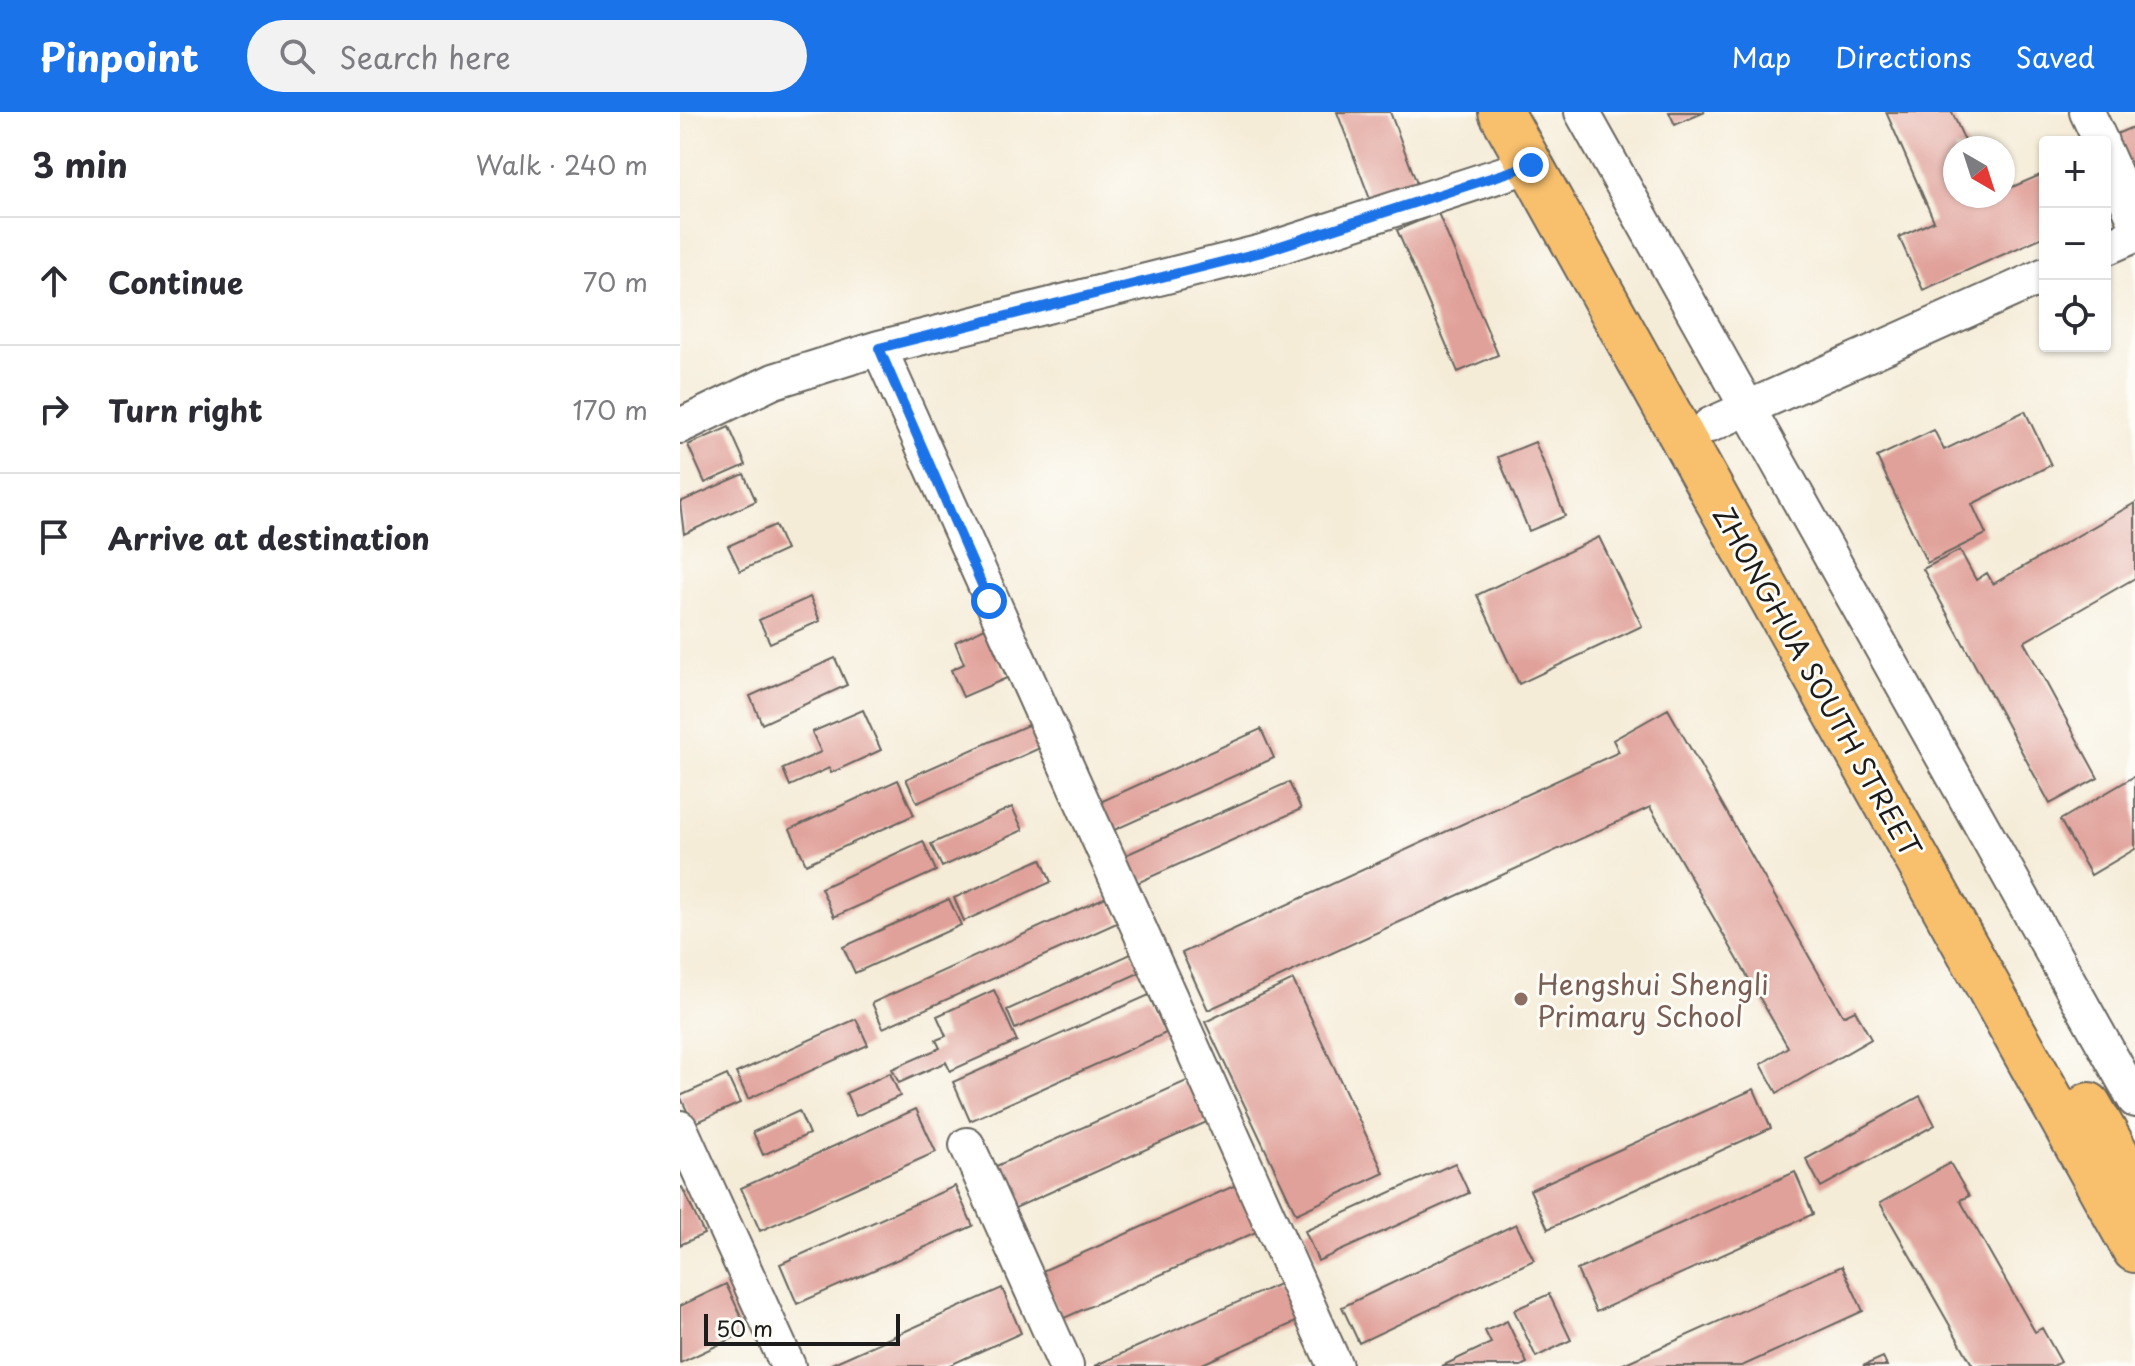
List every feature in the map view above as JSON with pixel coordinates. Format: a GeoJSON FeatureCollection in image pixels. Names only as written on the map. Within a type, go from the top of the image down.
{"type":"FeatureCollection","features":[{"type":"Feature","properties":{"kind":"main road","name":"ZHONGHUA SOUTH STREET"},"geometry":{"type":"LineString","coordinates":[[1501,112],[2135,1250]]}},
{"type":"Feature","properties":{"kind":"main road","name":"ZHONGHUA SOUTH STREET"},"geometry":{"type":"LineString","coordinates":[[1535,112],[1729,417],[2135,1186]]}},
{"type":"Feature","properties":{"kind":"street"},"geometry":{"type":"LineString","coordinates":[[1582,112],[1729,417],[2135,1100]]}},
{"type":"Feature","properties":{"kind":"street"},"geometry":{"type":"LineString","coordinates":[[2087,112],[2098,136]]}},
{"type":"Feature","properties":{"kind":"street"},"geometry":{"type":"LineString","coordinates":[[680,426],[774,381],[879,348],[1262,252],[1531,165]]}},
{"type":"Feature","properties":{"kind":"street"},"geometry":{"type":"LineString","coordinates":[[2111,165],[2135,219]]}},
{"type":"Feature","properties":{"kind":"street"},"geometry":{"type":"LineString","coordinates":[[2111,245],[2135,235]]}},
{"type":"Feature","properties":{"kind":"street"},"geometry":{"type":"LineString","coordinates":[[1729,417],[2039,278]]}},
{"type":"Feature","properties":{"kind":"street"},"geometry":{"type":"LineString","coordinates":[[879,348],[1335,1366]]}},
{"type":"Feature","properties":{"kind":"street"},"geometry":{"type":"LineString","coordinates":[[680,1128],[788,1366]]}},
{"type":"Feature","properties":{"kind":"street"},"geometry":{"type":"LineString","coordinates":[[967,1145],[1066,1366]]}},
{"type":"Feature","properties":{"kind":"building"},"geometry":{"type":"Polygon","coordinates":[[[1337,112],[1390,112],[1419,189],[1373,207],[1337,112]]]}},
{"type":"Feature","properties":{"kind":"building"},"geometry":{"type":"Polygon","coordinates":[[[1669,112],[1705,112],[1675,125],[1669,112]]]}},
{"type":"Feature","properties":{"kind":"building"},"geometry":{"type":"Polygon","coordinates":[[[1886,112],[1952,112],[1963,136],[1943,136],[1943,208],[2015,208],[2015,186],[2039,176],[2039,239],[1923,290],[1899,237],[1934,221],[1886,112]]]}},
{"type":"Feature","properties":{"kind":"building"},"geometry":{"type":"Polygon","coordinates":[[[2135,126],[2135,187],[2111,145],[2111,136],[2135,126]]]}},
{"type":"Feature","properties":{"kind":"building"},"geometry":{"type":"Polygon","coordinates":[[[1438,213],[1498,355],[1458,372],[1397,230],[1438,213]]]}},
{"type":"Feature","properties":{"kind":"building"},"geometry":{"type":"Polygon","coordinates":[[[2025,411],[2051,465],[1972,504],[1986,534],[1927,563],[1877,457],[1934,430],[1944,450],[2025,411]]]}},
{"type":"Feature","properties":{"kind":"building"},"geometry":{"type":"Polygon","coordinates":[[[729,427],[746,465],[705,483],[688,445],[729,427]]]}},
{"type":"Feature","properties":{"kind":"building"},"geometry":{"type":"Polygon","coordinates":[[[1535,442],[1565,516],[1529,531],[1498,457],[1535,442]]]}},
{"type":"Feature","properties":{"kind":"building"},"geometry":{"type":"Polygon","coordinates":[[[744,474],[756,501],[684,534],[680,502],[744,474]]]}},
{"type":"Feature","properties":{"kind":"building"},"geometry":{"type":"Polygon","coordinates":[[[2135,503],[2135,578],[2024,642],[2098,778],[2050,804],[1923,569],[1960,550],[1976,580],[1987,573],[1993,584],[2135,503]]]}},
{"type":"Feature","properties":{"kind":"building"},"geometry":{"type":"Polygon","coordinates":[[[775,525],[786,550],[740,571],[728,546],[775,525]]]}},
{"type":"Feature","properties":{"kind":"building"},"geometry":{"type":"Polygon","coordinates":[[[1599,537],[1642,626],[1519,684],[1477,595],[1599,537]]]}},
{"type":"Feature","properties":{"kind":"building"},"geometry":{"type":"Polygon","coordinates":[[[810,597],[820,621],[770,643],[759,620],[810,597]]]}},
{"type":"Feature","properties":{"kind":"building"},"geometry":{"type":"Polygon","coordinates":[[[985,628],[1007,678],[963,697],[951,670],[964,664],[955,642],[985,628]]]}},
{"type":"Feature","properties":{"kind":"building"},"geometry":{"type":"Polygon","coordinates":[[[835,658],[847,685],[762,724],[750,696],[835,658]]]}},
{"type":"Feature","properties":{"kind":"building"},"geometry":{"type":"Polygon","coordinates":[[[1668,709],[1843,1016],[1855,1010],[1871,1039],[1777,1093],[1761,1064],[1788,1047],[1650,807],[1208,1010],[1182,953],[1619,752],[1613,740],[1668,709]]]}},
{"type":"Feature","properties":{"kind":"building"},"geometry":{"type":"Polygon","coordinates":[[[863,710],[881,750],[831,773],[829,768],[790,786],[783,769],[821,752],[812,732],[863,710]]]}},
{"type":"Feature","properties":{"kind":"building"},"geometry":{"type":"Polygon","coordinates":[[[1030,724],[1040,748],[917,803],[906,779],[1030,724]]]}},
{"type":"Feature","properties":{"kind":"building"},"geometry":{"type":"Polygon","coordinates":[[[1261,729],[1274,758],[1110,832],[1098,803],[1261,729]]]}},
{"type":"Feature","properties":{"kind":"building"},"geometry":{"type":"Polygon","coordinates":[[[2135,776],[2135,849],[2091,875],[2060,820],[2135,776]]]}},
{"type":"Feature","properties":{"kind":"building"},"geometry":{"type":"Polygon","coordinates":[[[898,780],[914,815],[806,864],[790,829],[898,780]]]}},
{"type":"Feature","properties":{"kind":"building"},"geometry":{"type":"Polygon","coordinates":[[[1289,782],[1301,809],[1133,885],[1121,857],[1289,782]]]}},
{"type":"Feature","properties":{"kind":"building"},"geometry":{"type":"Polygon","coordinates":[[[1012,807],[1023,830],[942,867],[931,844],[1012,807]]]}},
{"type":"Feature","properties":{"kind":"building"},"geometry":{"type":"Polygon","coordinates":[[[923,841],[936,871],[834,917],[821,888],[923,841]]]}},
{"type":"Feature","properties":{"kind":"building"},"geometry":{"type":"Polygon","coordinates":[[[1041,859],[1051,882],[964,921],[954,898],[1041,859]]]}},
{"type":"Feature","properties":{"kind":"building"},"geometry":{"type":"Polygon","coordinates":[[[1108,896],[1119,922],[883,1028],[872,1003],[1108,896]]]}},
{"type":"Feature","properties":{"kind":"building"},"geometry":{"type":"Polygon","coordinates":[[[949,899],[961,925],[855,973],[843,947],[949,899]]]}},
{"type":"Feature","properties":{"kind":"building"},"geometry":{"type":"Polygon","coordinates":[[[1133,953],[1141,972],[1015,1029],[1007,1010],[1133,953]]]}},
{"type":"Feature","properties":{"kind":"building"},"geometry":{"type":"Polygon","coordinates":[[[1293,980],[1384,1173],[1296,1214],[1205,1022],[1293,980]]]}},
{"type":"Feature","properties":{"kind":"building"},"geometry":{"type":"Polygon","coordinates":[[[994,990],[1017,1041],[950,1071],[946,1062],[899,1083],[892,1069],[940,1048],[936,1040],[946,1036],[937,1016],[994,990]]]}},
{"type":"Feature","properties":{"kind":"building"},"geometry":{"type":"Polygon","coordinates":[[[1149,995],[1166,1033],[970,1121],[953,1082],[1149,995]]]}},
{"type":"Feature","properties":{"kind":"building"},"geometry":{"type":"Polygon","coordinates":[[[856,1019],[868,1045],[748,1099],[736,1073],[856,1019]]]}},
{"type":"Feature","properties":{"kind":"building"},"geometry":{"type":"Polygon","coordinates":[[[890,1073],[900,1096],[856,1116],[846,1093],[890,1073]]]}},
{"type":"Feature","properties":{"kind":"building"},"geometry":{"type":"Polygon","coordinates":[[[727,1075],[740,1103],[693,1124],[680,1096],[727,1075]]]}},
{"type":"Feature","properties":{"kind":"building"},"geometry":{"type":"Polygon","coordinates":[[[1191,1079],[1209,1121],[1013,1209],[994,1167],[1191,1079]]]}},
{"type":"Feature","properties":{"kind":"building"},"geometry":{"type":"Polygon","coordinates":[[[1754,1089],[1771,1128],[1548,1229],[1530,1190],[1754,1089]]]}},
{"type":"Feature","properties":{"kind":"building"},"geometry":{"type":"Polygon","coordinates":[[[1920,1096],[1935,1125],[1821,1187],[1806,1159],[1920,1096]]]}},
{"type":"Feature","properties":{"kind":"building"},"geometry":{"type":"Polygon","coordinates":[[[916,1109],[936,1152],[760,1231],[741,1188],[916,1109]]]}},
{"type":"Feature","properties":{"kind":"building"},"geometry":{"type":"Polygon","coordinates":[[[799,1111],[809,1134],[763,1155],[753,1132],[799,1111]]]}},
{"type":"Feature","properties":{"kind":"building"},"geometry":{"type":"Polygon","coordinates":[[[1455,1163],[1469,1193],[1318,1261],[1305,1231],[1455,1163]]]}},
{"type":"Feature","properties":{"kind":"building"},"geometry":{"type":"Polygon","coordinates":[[[1950,1163],[1969,1196],[1960,1200],[2035,1332],[2042,1328],[2061,1362],[2053,1366],[1973,1366],[1880,1203],[1950,1163]]]}},
{"type":"Feature","properties":{"kind":"building"},"geometry":{"type":"Polygon","coordinates":[[[1795,1172],[1813,1214],[1596,1312],[1577,1270],[1795,1172]]]}},
{"type":"Feature","properties":{"kind":"building"},"geometry":{"type":"Polygon","coordinates":[[[1236,1185],[1256,1232],[1062,1319],[1040,1272],[1236,1185]]]}},
{"type":"Feature","properties":{"kind":"building"},"geometry":{"type":"Polygon","coordinates":[[[955,1186],[973,1226],[797,1304],[780,1264],[955,1186]]]}},
{"type":"Feature","properties":{"kind":"building"},"geometry":{"type":"Polygon","coordinates":[[[680,1188],[704,1234],[680,1245],[680,1188]]]}},
{"type":"Feature","properties":{"kind":"building"},"geometry":{"type":"Polygon","coordinates":[[[1516,1224],[1534,1260],[1359,1343],[1342,1307],[1516,1224]]]}},
{"type":"Feature","properties":{"kind":"building"},"geometry":{"type":"Polygon","coordinates":[[[1842,1266],[1863,1311],[1742,1366],[1619,1366],[1842,1266]]]}},
{"type":"Feature","properties":{"kind":"building"},"geometry":{"type":"Polygon","coordinates":[[[1281,1283],[1298,1321],[1198,1366],[1094,1366],[1281,1283]]]}},
{"type":"Feature","properties":{"kind":"building"},"geometry":{"type":"Polygon","coordinates":[[[726,1284],[748,1331],[680,1363],[680,1306],[726,1284]]]}},
{"type":"Feature","properties":{"kind":"building"},"geometry":{"type":"Polygon","coordinates":[[[1002,1288],[1021,1333],[948,1366],[827,1366],[1002,1288]]]}},
{"type":"Feature","properties":{"kind":"building"},"geometry":{"type":"Polygon","coordinates":[[[1549,1294],[1571,1340],[1536,1357],[1514,1310],[1549,1294]]]}},
{"type":"Feature","properties":{"kind":"building"},"geometry":{"type":"Polygon","coordinates":[[[1507,1321],[1527,1363],[1521,1366],[1442,1366],[1491,1343],[1485,1331],[1507,1321]]]}},
{"type":"Feature","properties":{"kind":"building"},"geometry":{"type":"Polygon","coordinates":[[[1883,1357],[1887,1366],[1863,1366],[1883,1357]]]}},
{"type":"Feature","properties":{"kind":"place","name":"Hengshui Shengli Primary School"},"geometry":{"type":"Point","coordinates":[1521,999]}},
{"type":"Feature","properties":{"kind":"route"},"geometry":{"type":"LineString","coordinates":[[989,601],[879,348],[1262,252],[1531,165]]}}]}
